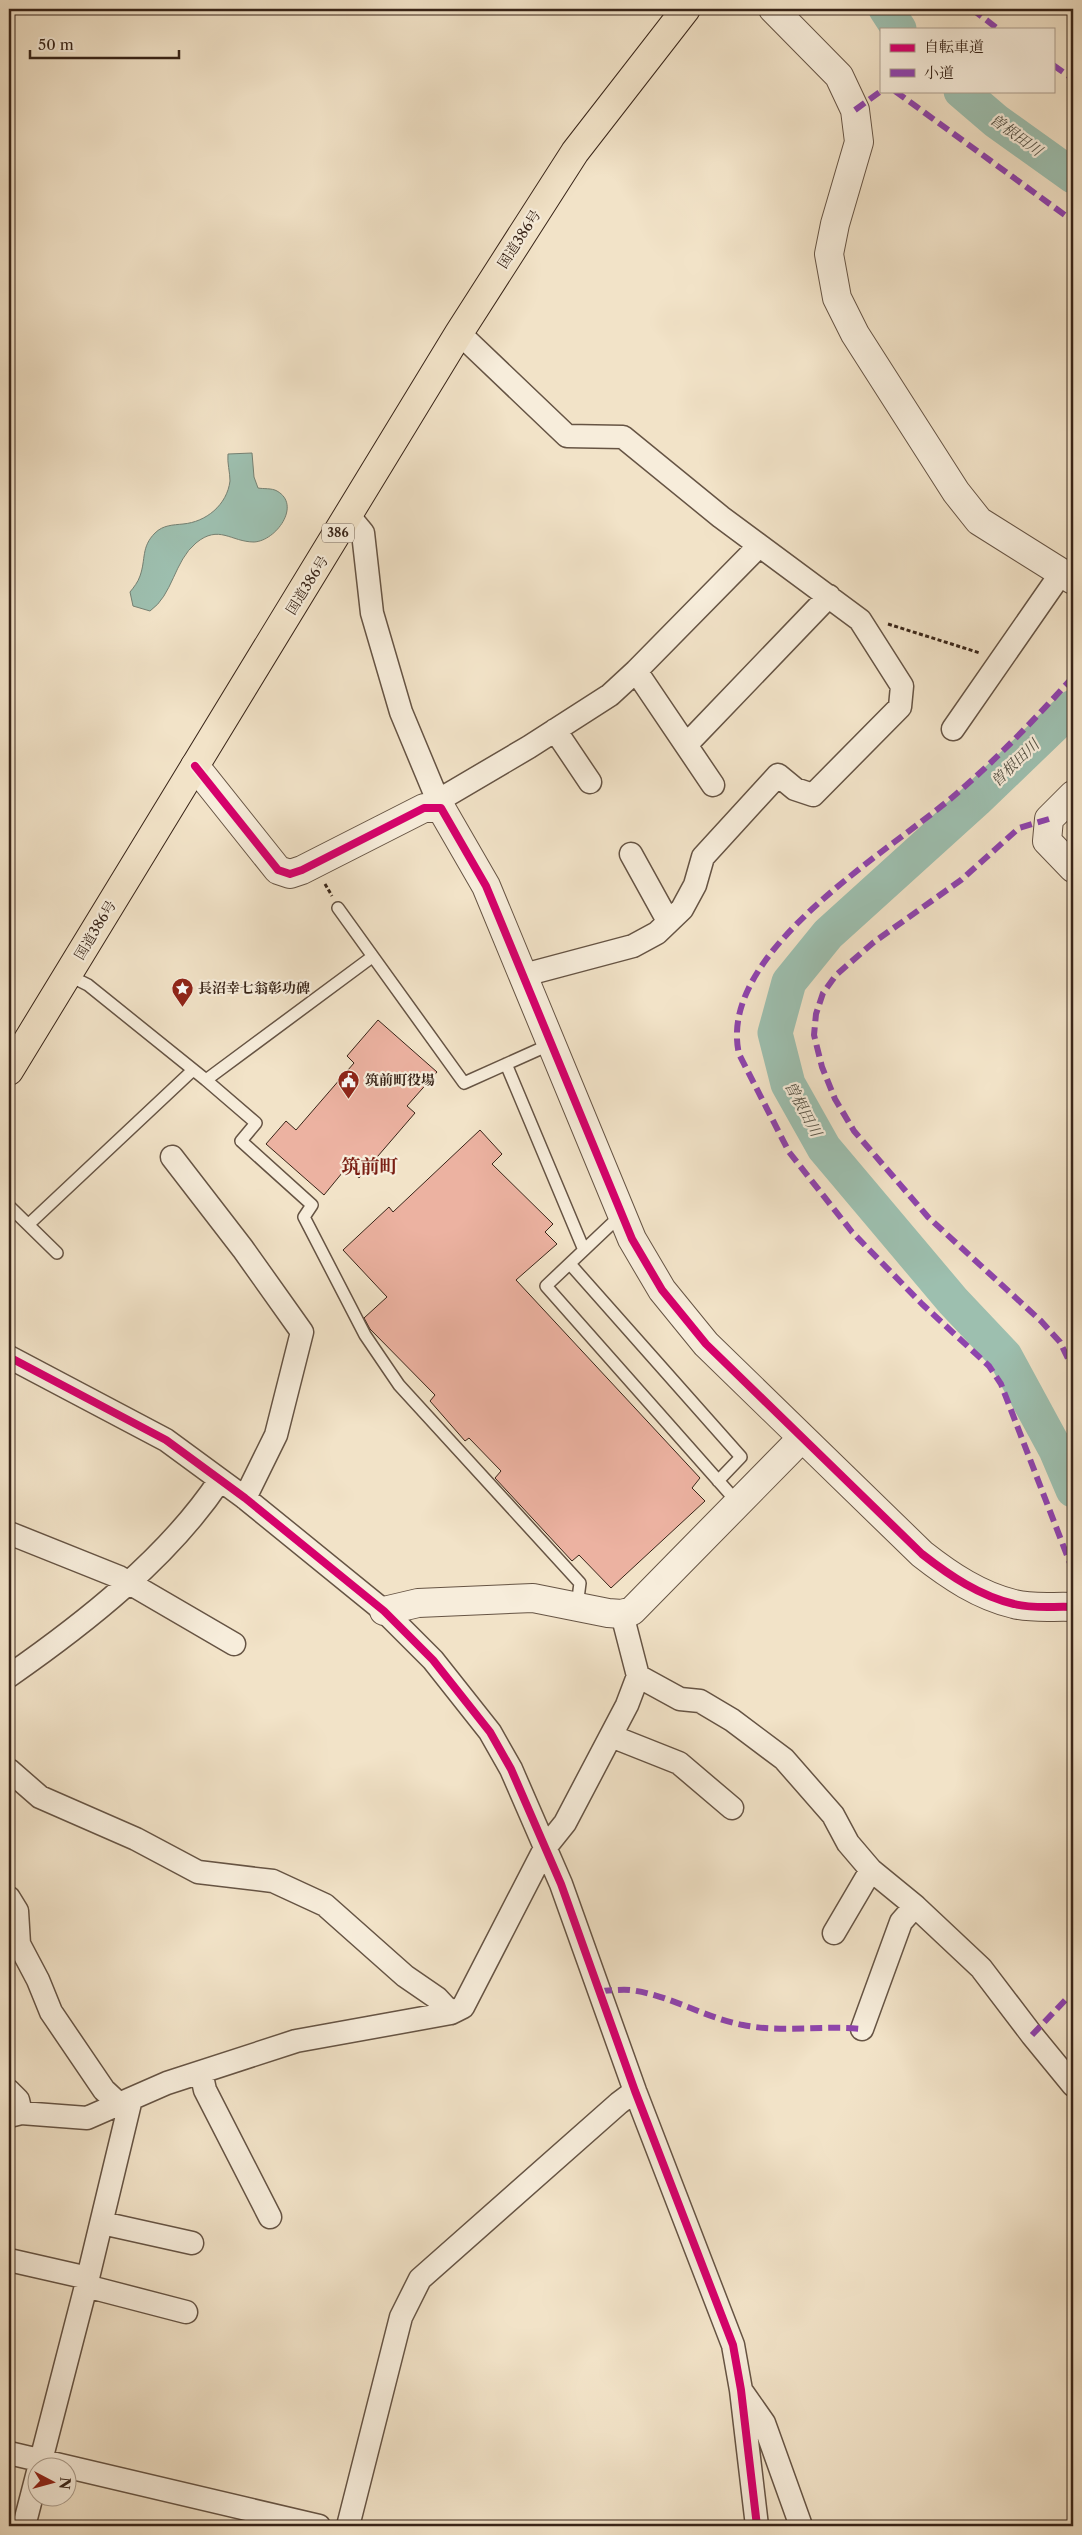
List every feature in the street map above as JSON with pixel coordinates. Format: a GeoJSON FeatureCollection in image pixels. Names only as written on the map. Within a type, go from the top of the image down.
{"type":"FeatureCollection","features":[{"type":"Feature","properties":{"kind":"highway","name":"国道386号"},"geometry":{"type":"LineString","coordinates":[[10,1068],[349,516],[459,333],[575,152],[686,9]]}},
{"type":"Feature","properties":{"kind":"street"},"geometry":{"type":"LineString","coordinates":[[773,9],[839,76],[855,110],[859,142],[835,224],[830,254],[837,298],[855,334],[956,492],[979,521],[1067,576],[952,729]]}},
{"type":"Feature","properties":{"kind":"street"},"geometry":{"type":"LineString","coordinates":[[459,333],[567,436],[623,436],[759,546],[860,620],[902,686],[900,707],[813,795],[795,789],[778,775],[703,857],[695,885],[682,909],[657,933],[633,946],[524,975]]}},
{"type":"Feature","properties":{"kind":"street"},"geometry":{"type":"LineString","coordinates":[[349,516],[362,533],[372,613],[401,712],[440,804],[486,886],[553,1043],[632,1239],[662,1290],[706,1344],[922,1554],[961,1583],[1015,1605],[1073,1607]]}},
{"type":"Feature","properties":{"kind":"street"},"geometry":{"type":"LineString","coordinates":[[195,766],[278,870],[290,874],[308,867],[424,808],[440,804],[610,695],[759,546]]}},
{"type":"Feature","properties":{"kind":"street"},"geometry":{"type":"LineString","coordinates":[[687,744],[829,596]]}},
{"type":"Feature","properties":{"kind":"street"},"geometry":{"type":"LineString","coordinates":[[636,671],[713,785]]}},
{"type":"Feature","properties":{"kind":"street"},"geometry":{"type":"LineString","coordinates":[[555,730],[590,782]]}},
{"type":"Feature","properties":{"kind":"street"},"geometry":{"type":"LineString","coordinates":[[1073,794],[1049,819],[1047,841],[1073,868]]}},
{"type":"Feature","properties":{"kind":"street"},"geometry":{"type":"LineString","coordinates":[[631,854],[668,922]]}},
{"type":"Feature","properties":{"kind":"street"},"geometry":{"type":"LineString","coordinates":[[172,1157],[243,1249],[302,1332],[276,1435],[245,1498]]}},
{"type":"Feature","properties":{"kind":"street"},"geometry":{"type":"LineString","coordinates":[[9,1357],[166,1440],[245,1498],[384,1611],[433,1660],[490,1732],[511,1769],[561,1884],[635,2091],[733,2344],[741,2390],[757,2526]]}},
{"type":"Feature","properties":{"kind":"street"},"geometry":{"type":"LineString","coordinates":[[384,1611],[418,1603],[533,1598],[622,1614],[632,1611],[802,1438]]}},
{"type":"Feature","properties":{"kind":"street"},"geometry":{"type":"LineString","coordinates":[[9,1676],[47,1649],[128,1582],[181,1532],[220,1480]]}},
{"type":"Feature","properties":{"kind":"street"},"geometry":{"type":"LineString","coordinates":[[9,1533],[128,1582],[234,1644]]}},
{"type":"Feature","properties":{"kind":"street"},"geometry":{"type":"LineString","coordinates":[[9,2090],[18,2100],[15,2115],[88,2118],[167,2083],[296,2042],[451,2013],[463,2007],[545,1848],[565,1823],[627,1705],[638,1676],[622,1614]]}},
{"type":"Feature","properties":{"kind":"street"},"geometry":{"type":"LineString","coordinates":[[638,1676],[680,1699],[700,1701],[732,1720],[784,1759],[833,1815],[848,1843],[871,1870],[915,1906],[981,1968],[1073,2085]]}},
{"type":"Feature","properties":{"kind":"street"},"geometry":{"type":"LineString","coordinates":[[610,1736],[679,1764],[732,1808]]}},
{"type":"Feature","properties":{"kind":"street"},"geometry":{"type":"LineString","coordinates":[[9,1770],[40,1797],[136,1839],[198,1872],[273,1881],[324,1904],[405,1976],[437,1998],[451,2013]]}},
{"type":"Feature","properties":{"kind":"street"},"geometry":{"type":"LineString","coordinates":[[834,1933],[871,1870]]}},
{"type":"Feature","properties":{"kind":"street"},"geometry":{"type":"LineString","coordinates":[[9,1898],[17,1911],[19,1944],[38,1980],[51,2012],[104,2090],[125,2102]]}},
{"type":"Feature","properties":{"kind":"street"},"geometry":{"type":"LineString","coordinates":[[862,2029],[901,1922],[915,1906]]}},
{"type":"Feature","properties":{"kind":"street"},"geometry":{"type":"LineString","coordinates":[[201,2072],[205,2090],[270,2217]]}},
{"type":"Feature","properties":{"kind":"street"},"geometry":{"type":"LineString","coordinates":[[348,2526],[401,2317],[420,2279],[635,2091]]}},
{"type":"Feature","properties":{"kind":"street"},"geometry":{"type":"LineString","coordinates":[[40,2458],[102,2223],[125,2102]]}},
{"type":"Feature","properties":{"kind":"street"},"geometry":{"type":"LineString","coordinates":[[102,2223],[192,2243]]}},
{"type":"Feature","properties":{"kind":"street"},"geometry":{"type":"LineString","coordinates":[[9,2260],[186,2312]]}},
{"type":"Feature","properties":{"kind":"street"},"geometry":{"type":"LineString","coordinates":[[741,2390],[764,2423],[801,2526]]}},
{"type":"Feature","properties":{"kind":"street"},"geometry":{"type":"LineString","coordinates":[[9,2452],[32,2458]]}},
{"type":"Feature","properties":{"kind":"street"},"geometry":{"type":"LineString","coordinates":[[78,2469],[319,2526]]}},
{"type":"Feature","properties":{"kind":"street"},"geometry":{"type":"LineString","coordinates":[[24,2526],[28,2508]]}},
{"type":"Feature","properties":{"kind":"lane"},"geometry":{"type":"LineString","coordinates":[[338,908],[464,1083],[553,1043]]}},
{"type":"Feature","properties":{"kind":"lane"},"geometry":{"type":"LineString","coordinates":[[206,1080],[372,957]]}},
{"type":"Feature","properties":{"kind":"lane"},"geometry":{"type":"LineString","coordinates":[[68,975],[88,985],[256,1123],[241,1141],[312,1205],[304,1217],[365,1335],[399,1385],[580,1582],[576,1606]]}},
{"type":"Feature","properties":{"kind":"lane"},"geometry":{"type":"LineString","coordinates":[[506,1064],[584,1250]]}},
{"type":"Feature","properties":{"kind":"lane"},"geometry":{"type":"LineString","coordinates":[[29,1224],[193,1070]]}},
{"type":"Feature","properties":{"kind":"lane"},"geometry":{"type":"LineString","coordinates":[[9,1206],[57,1253]]}},
{"type":"Feature","properties":{"kind":"lane"},"geometry":{"type":"LineString","coordinates":[[622,1214],[546,1286],[738,1503]]}},
{"type":"Feature","properties":{"kind":"lane"},"geometry":{"type":"LineString","coordinates":[[570,1264],[741,1457],[718,1481]]}},
{"type":"Feature","properties":{"kind":"path"},"geometry":{"type":"LineString","coordinates":[[860,620],[872,619],[980,653],[984,651]]}},
{"type":"Feature","properties":{"kind":"shaded area"},"geometry":{"type":"Polygon","coordinates":[[[252,453],[254,477],[258,488],[277,491],[284,497],[287,505],[287,513],[278,529],[270,536],[254,542],[218,534],[204,538],[189,550],[158,604],[150,611],[133,606],[130,592],[139,578],[146,548],[151,538],[161,528],[192,523],[214,511],[225,498],[228,490],[230,481],[228,454],[252,453]]]}},
{"type":"Feature","properties":{"kind":"building"},"geometry":{"type":"Polygon","coordinates":[[[378,1020],[437,1072],[407,1106],[415,1113],[359,1178],[347,1167],[324,1195],[266,1144],[286,1121],[296,1130],[354,1063],[347,1056],[378,1020]]]}},
{"type":"Feature","properties":{"kind":"building"},"geometry":{"type":"Polygon","coordinates":[[[480,1130],[502,1154],[492,1164],[553,1224],[545,1232],[557,1244],[516,1280],[700,1478],[692,1488],[705,1501],[611,1588],[579,1555],[572,1561],[495,1478],[501,1471],[469,1438],[465,1441],[430,1401],[435,1395],[370,1329],[364,1318],[387,1297],[343,1250],[389,1207],[393,1212],[480,1130]]]}},
{"type":"Feature","properties":{"kind":"waterway","name":"曽根田川"},"geometry":{"type":"LineString","coordinates":[[886,9],[898,28]]}},
{"type":"Feature","properties":{"kind":"waterway","name":"曽根田川"},"geometry":{"type":"LineString","coordinates":[[962,92],[996,121],[1073,176]]}},
{"type":"Feature","properties":{"kind":"waterway","name":"曽根田川"},"geometry":{"type":"LineString","coordinates":[[1073,707],[976,800],[828,934],[789,982],[775,1033],[788,1084],[824,1148],[953,1301],[1005,1356],[1056,1450],[1073,1490]]}},
{"type":"Feature","properties":{"kind":"marked path"},"geometry":{"type":"LineString","coordinates":[[972,9],[997,28]]}},
{"type":"Feature","properties":{"kind":"marked path"},"geometry":{"type":"LineString","coordinates":[[1054,66],[1073,79]]}},
{"type":"Feature","properties":{"kind":"marked path"},"geometry":{"type":"LineString","coordinates":[[855,110],[880,92]]}},
{"type":"Feature","properties":{"kind":"marked path"},"geometry":{"type":"LineString","coordinates":[[896,92],[1073,221]]}},
{"type":"Feature","properties":{"kind":"marked path"},"geometry":{"type":"LineString","coordinates":[[1073,677],[1016,738],[971,781],[852,875],[814,908],[780,942],[754,979],[739,1016],[739,1054],[789,1152],[852,1232],[922,1304],[989,1366],[1001,1384],[1073,1571]]}},
{"type":"Feature","properties":{"kind":"marked path"},"geometry":{"type":"LineString","coordinates":[[1049,819],[1019,828],[961,880],[874,942],[836,975],[823,993],[816,1014],[814,1035],[822,1067],[835,1099],[854,1131],[928,1217],[1041,1321],[1060,1342],[1073,1369]]}},
{"type":"Feature","properties":{"kind":"marked path"},"geometry":{"type":"LineString","coordinates":[[600,1991],[626,1990],[645,1993],[743,2025],[788,2029],[862,2029]]}},
{"type":"Feature","properties":{"kind":"marked path"},"geometry":{"type":"LineString","coordinates":[[1032,2035],[1073,1992]]}},
{"type":"Feature","properties":{"kind":"cycle path"},"geometry":{"type":"LineString","coordinates":[[195,766],[278,870],[290,874],[302,870],[424,808],[441,808],[486,886],[632,1239],[662,1290],[706,1344],[922,1554],[943,1570],[989,1596],[1014,1604],[1028,1606],[1073,1607]]}},
{"type":"Feature","properties":{"kind":"cycle path"},"geometry":{"type":"LineString","coordinates":[[9,1357],[166,1440],[245,1498],[384,1611],[433,1660],[490,1732],[511,1769],[561,1884],[635,2091],[733,2345],[741,2390],[757,2526]]}},
{"type":"Feature","properties":{"kind":"place","name":"長沼幸七翁彰功碑"},"geometry":{"type":"Point","coordinates":[182,1007]}},
{"type":"Feature","properties":{"kind":"place","name":"筑前町役場"},"geometry":{"type":"Point","coordinates":[349,1099]}},
{"type":"Feature","properties":{"kind":"district","name":"筑前町"},"geometry":{"type":"Point","coordinates":[370,1166]}}]}
